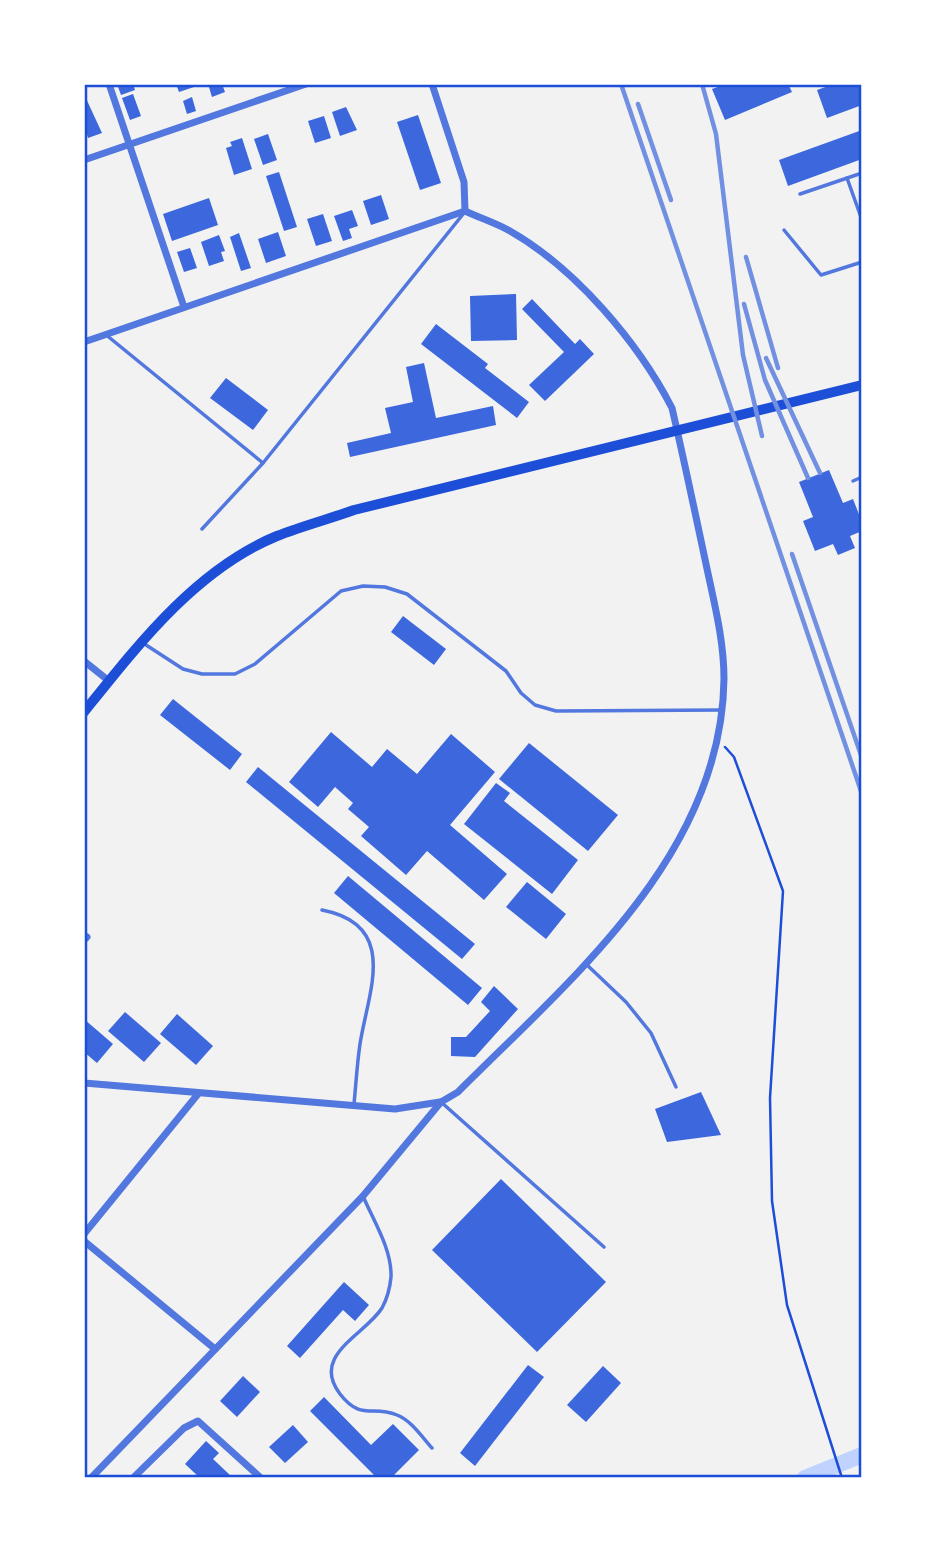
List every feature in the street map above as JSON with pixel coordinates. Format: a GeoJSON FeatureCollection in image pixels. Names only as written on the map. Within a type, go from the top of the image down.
{"type":"FeatureCollection","features":[{"type":"Feature","properties":{"kind":"main road"},"geometry":{"type":"LineString","coordinates":[[84,712],[141,642],[191,592],[228,564],[276,536],[354,510],[862,385]]}},
{"type":"Feature","properties":{"kind":"street"},"geometry":{"type":"LineString","coordinates":[[108,84],[184,307]]}},
{"type":"Feature","properties":{"kind":"street"},"geometry":{"type":"LineString","coordinates":[[84,160],[306,84]]}},
{"type":"Feature","properties":{"kind":"street"},"geometry":{"type":"LineString","coordinates":[[432,84],[464,181],[465,211]]}},
{"type":"Feature","properties":{"kind":"street"},"geometry":{"type":"LineString","coordinates":[[84,342],[465,211],[508,230],[540,250],[597,303],[657,380],[671,408],[722,638],[723,710],[706,784],[684,835],[586,964],[458,1092],[441,1102],[363,1196],[91,1478]]}},
{"type":"Feature","properties":{"kind":"street"},"geometry":{"type":"LineString","coordinates":[[84,662],[109,681]]}},
{"type":"Feature","properties":{"kind":"street"},"geometry":{"type":"LineString","coordinates":[[84,1083],[395,1109],[441,1102]]}},
{"type":"Feature","properties":{"kind":"street"},"geometry":{"type":"LineString","coordinates":[[84,1234],[198,1094]]}},
{"type":"Feature","properties":{"kind":"street"},"geometry":{"type":"LineString","coordinates":[[84,1241],[215,1349]]}},
{"type":"Feature","properties":{"kind":"street"},"geometry":{"type":"LineString","coordinates":[[133,1478],[184,1428],[198,1421],[260,1477]]}},
{"type":"Feature","properties":{"kind":"lane"},"geometry":{"type":"LineString","coordinates":[[800,194],[862,173]]}},
{"type":"Feature","properties":{"kind":"lane"},"geometry":{"type":"LineString","coordinates":[[848,178],[862,220]]}},
{"type":"Feature","properties":{"kind":"lane"},"geometry":{"type":"LineString","coordinates":[[202,529],[264,463],[465,211]]}},
{"type":"Feature","properties":{"kind":"lane"},"geometry":{"type":"LineString","coordinates":[[784,230],[821,275],[862,262]]}},
{"type":"Feature","properties":{"kind":"lane"},"geometry":{"type":"LineString","coordinates":[[105,334],[264,463]]}},
{"type":"Feature","properties":{"kind":"lane"},"geometry":{"type":"LineString","coordinates":[[853,481],[862,477]]}},
{"type":"Feature","properties":{"kind":"lane"},"geometry":{"type":"LineString","coordinates":[[141,642],[183,669],[201,674],[235,674],[254,664],[341,590],[363,586],[386,587],[407,594],[506,671],[521,693],[535,705],[556,710],[723,710]]}},
{"type":"Feature","properties":{"kind":"lane"},"geometry":{"type":"LineString","coordinates":[[322,910],[338,913],[355,924],[374,950],[376,967],[360,1045],[353,1106]]}},
{"type":"Feature","properties":{"kind":"lane"},"geometry":{"type":"LineString","coordinates":[[586,964],[626,1002],[651,1033],[676,1087]]}},
{"type":"Feature","properties":{"kind":"lane"},"geometry":{"type":"LineString","coordinates":[[441,1102],[604,1247]]}},
{"type":"Feature","properties":{"kind":"lane"},"geometry":{"type":"LineString","coordinates":[[363,1196],[389,1258],[388,1292],[382,1309],[339,1350],[332,1363],[333,1378],[338,1391],[353,1409],[366,1413],[395,1414],[407,1420],[432,1448]]}},
{"type":"Feature","properties":{"kind":"path"},"geometry":{"type":"LineString","coordinates":[[717,736],[734,757],[783,891],[770,1098],[772,1201],[787,1305],[842,1478]]}},
{"type":"Feature","properties":{"kind":"building"},"geometry":{"type":"Polygon","coordinates":[[[117,84],[140,84],[134,87],[135,90],[121,95],[117,84]]]}},
{"type":"Feature","properties":{"kind":"building"},"geometry":{"type":"Polygon","coordinates":[[[176,84],[196,84],[197,86],[179,92],[176,84]]]}},
{"type":"Feature","properties":{"kind":"building"},"geometry":{"type":"Polygon","coordinates":[[[208,84],[222,84],[225,92],[212,97],[208,84]]]}},
{"type":"Feature","properties":{"kind":"building"},"geometry":{"type":"Polygon","coordinates":[[[726,84],[788,84],[792,92],[725,120],[712,89],[726,84]]]}},
{"type":"Feature","properties":{"kind":"building"},"geometry":{"type":"Polygon","coordinates":[[[834,84],[862,84],[862,105],[827,118],[817,90],[834,84]]]}},
{"type":"Feature","properties":{"kind":"building"},"geometry":{"type":"Polygon","coordinates":[[[84,94],[102,133],[88,138],[84,125],[84,94]]]}},
{"type":"Feature","properties":{"kind":"building"},"geometry":{"type":"Polygon","coordinates":[[[133,94],[141,116],[130,120],[122,98],[133,94]]]}},
{"type":"Feature","properties":{"kind":"building"},"geometry":{"type":"Polygon","coordinates":[[[192,97],[196,111],[187,114],[183,101],[192,97]]]}},
{"type":"Feature","properties":{"kind":"building"},"geometry":{"type":"Polygon","coordinates":[[[346,107],[357,130],[340,136],[332,112],[346,107]]]}},
{"type":"Feature","properties":{"kind":"building"},"geometry":{"type":"Polygon","coordinates":[[[418,115],[441,183],[420,190],[397,122],[418,115]]]}},
{"type":"Feature","properties":{"kind":"building"},"geometry":{"type":"Polygon","coordinates":[[[324,116],[331,138],[315,143],[308,121],[324,116]]]}},
{"type":"Feature","properties":{"kind":"building"},"geometry":{"type":"Polygon","coordinates":[[[862,130],[862,159],[788,186],[779,160],[862,130]]]}},
{"type":"Feature","properties":{"kind":"building"},"geometry":{"type":"Polygon","coordinates":[[[268,134],[277,160],[263,165],[254,139],[268,134]]]}},
{"type":"Feature","properties":{"kind":"building"},"geometry":{"type":"Polygon","coordinates":[[[242,138],[252,169],[234,175],[226,148],[232,146],[230,142],[242,138]]]}},
{"type":"Feature","properties":{"kind":"building"},"geometry":{"type":"Polygon","coordinates":[[[279,172],[297,227],[284,231],[266,176],[279,172]]]}},
{"type":"Feature","properties":{"kind":"building"},"geometry":{"type":"Polygon","coordinates":[[[381,195],[389,219],[371,225],[363,201],[381,195]]]}},
{"type":"Feature","properties":{"kind":"building"},"geometry":{"type":"Polygon","coordinates":[[[209,198],[218,225],[172,241],[163,214],[209,198]]]}},
{"type":"Feature","properties":{"kind":"building"},"geometry":{"type":"Polygon","coordinates":[[[352,210],[358,226],[349,229],[352,238],[343,241],[334,216],[352,210]]]}},
{"type":"Feature","properties":{"kind":"building"},"geometry":{"type":"Polygon","coordinates":[[[323,214],[332,241],[316,246],[307,219],[323,214]]]}},
{"type":"Feature","properties":{"kind":"building"},"geometry":{"type":"Polygon","coordinates":[[[278,232],[286,256],[266,263],[258,239],[278,232]]]}},
{"type":"Feature","properties":{"kind":"building"},"geometry":{"type":"Polygon","coordinates":[[[239,233],[251,268],[241,271],[230,237],[239,233]]]}},
{"type":"Feature","properties":{"kind":"building"},"geometry":{"type":"Polygon","coordinates":[[[219,235],[225,251],[221,252],[224,261],[209,266],[201,242],[219,235]]]}},
{"type":"Feature","properties":{"kind":"building"},"geometry":{"type":"Polygon","coordinates":[[[190,248],[197,268],[184,272],[177,252],[190,248]]]}},
{"type":"Feature","properties":{"kind":"building"},"geometry":{"type":"Polygon","coordinates":[[[516,294],[517,340],[471,341],[470,296],[516,294]]]}},
{"type":"Feature","properties":{"kind":"building"},"geometry":{"type":"Polygon","coordinates":[[[532,299],[575,344],[580,339],[594,354],[545,401],[529,385],[564,352],[522,309],[532,299]]]}},
{"type":"Feature","properties":{"kind":"building"},"geometry":{"type":"Polygon","coordinates":[[[436,324],[488,364],[485,368],[529,402],[517,418],[421,344],[436,324]]]}},
{"type":"Feature","properties":{"kind":"building"},"geometry":{"type":"Polygon","coordinates":[[[424,363],[436,418],[493,406],[496,425],[350,457],[347,443],[391,433],[385,408],[413,402],[406,367],[424,363]]]}},
{"type":"Feature","properties":{"kind":"building"},"geometry":{"type":"Polygon","coordinates":[[[226,378],[268,410],[253,430],[210,398],[226,378]]]}},
{"type":"Feature","properties":{"kind":"building"},"geometry":{"type":"Polygon","coordinates":[[[829,470],[843,503],[853,499],[862,522],[862,531],[850,536],[855,548],[838,555],[833,544],[815,551],[803,521],[813,517],[799,482],[829,470]]]}},
{"type":"Feature","properties":{"kind":"building"},"geometry":{"type":"Polygon","coordinates":[[[403,616],[446,649],[434,665],[391,632],[403,616]]]}},
{"type":"Feature","properties":{"kind":"building"},"geometry":{"type":"Polygon","coordinates":[[[173,699],[242,754],[230,770],[160,715],[173,699]]]}},
{"type":"Feature","properties":{"kind":"building"},"geometry":{"type":"Polygon","coordinates":[[[331,732],[372,767],[387,749],[417,774],[451,734],[495,772],[450,825],[507,874],[484,900],[427,851],[406,875],[361,836],[369,827],[348,809],[353,803],[335,787],[318,807],[289,782],[331,732]]]}},
{"type":"Feature","properties":{"kind":"building"},"geometry":{"type":"Polygon","coordinates":[[[529,743],[618,815],[588,851],[499,779],[529,743]]]}},
{"type":"Feature","properties":{"kind":"building"},"geometry":{"type":"Polygon","coordinates":[[[258,767],[475,944],[462,959],[246,782],[258,767]]]}},
{"type":"Feature","properties":{"kind":"building"},"geometry":{"type":"Polygon","coordinates":[[[496,783],[510,793],[504,801],[578,860],[552,894],[464,824],[496,783]]]}},
{"type":"Feature","properties":{"kind":"building"},"geometry":{"type":"Polygon","coordinates":[[[348,876],[482,988],[468,1005],[334,893],[348,876]]]}},
{"type":"Feature","properties":{"kind":"building"},"geometry":{"type":"Polygon","coordinates":[[[527,882],[566,914],[546,939],[506,907],[527,882]]]}},
{"type":"Feature","properties":{"kind":"building"},"geometry":{"type":"Polygon","coordinates":[[[494,986],[518,1009],[475,1057],[451,1056],[451,1037],[466,1037],[490,1011],[481,1002],[494,986]]]}},
{"type":"Feature","properties":{"kind":"building"},"geometry":{"type":"Polygon","coordinates":[[[125,1012],[161,1043],[144,1062],[108,1031],[125,1012]]]}},
{"type":"Feature","properties":{"kind":"building"},"geometry":{"type":"Polygon","coordinates":[[[177,1014],[213,1046],[196,1065],[160,1034],[177,1014]]]}},
{"type":"Feature","properties":{"kind":"building"},"geometry":{"type":"Polygon","coordinates":[[[84,1019],[113,1044],[97,1063],[84,1052],[84,1019]]]}},
{"type":"Feature","properties":{"kind":"building"},"geometry":{"type":"Polygon","coordinates":[[[701,1092],[721,1135],[667,1142],[655,1109],[701,1092]]]}},
{"type":"Feature","properties":{"kind":"building"},"geometry":{"type":"Polygon","coordinates":[[[501,1179],[606,1282],[537,1352],[432,1250],[501,1179]]]}},
{"type":"Feature","properties":{"kind":"building"},"geometry":{"type":"Polygon","coordinates":[[[344,1282],[369,1305],[355,1321],[343,1310],[300,1358],[287,1346],[344,1282]]]}},
{"type":"Feature","properties":{"kind":"building"},"geometry":{"type":"Polygon","coordinates":[[[528,1365],[544,1377],[475,1466],[460,1453],[528,1365]]]}},
{"type":"Feature","properties":{"kind":"building"},"geometry":{"type":"Polygon","coordinates":[[[603,1366],[621,1383],[586,1422],[567,1405],[603,1366]]]}},
{"type":"Feature","properties":{"kind":"building"},"geometry":{"type":"Polygon","coordinates":[[[243,1376],[260,1392],[237,1417],[220,1401],[243,1376]]]}},
{"type":"Feature","properties":{"kind":"building"},"geometry":{"type":"Polygon","coordinates":[[[324,1397],[371,1445],[393,1424],[419,1450],[391,1478],[377,1478],[310,1411],[324,1397]]]}},
{"type":"Feature","properties":{"kind":"building"},"geometry":{"type":"Polygon","coordinates":[[[293,1425],[308,1442],[285,1463],[269,1447],[293,1425]]]}},
{"type":"Feature","properties":{"kind":"building"},"geometry":{"type":"Polygon","coordinates":[[[206,1441],[219,1453],[213,1459],[231,1476],[229,1478],[200,1478],[185,1464],[206,1441]]]}},
{"type":"Feature","properties":{"kind":"waterway"},"geometry":{"type":"LineString","coordinates":[[805,1478],[862,1455]]}},
{"type":"Feature","properties":{"kind":"railway"},"geometry":{"type":"LineString","coordinates":[[621,84],[862,794]]}},
{"type":"Feature","properties":{"kind":"railway"},"geometry":{"type":"LineString","coordinates":[[702,84],[716,134],[743,355],[762,436]]}},
{"type":"Feature","properties":{"kind":"railway"},"geometry":{"type":"LineString","coordinates":[[638,104],[671,200]]}},
{"type":"Feature","properties":{"kind":"railway"},"geometry":{"type":"LineString","coordinates":[[746,257],[778,368]]}},
{"type":"Feature","properties":{"kind":"railway"},"geometry":{"type":"LineString","coordinates":[[744,304],[765,380],[808,478]]}},
{"type":"Feature","properties":{"kind":"railway"},"geometry":{"type":"LineString","coordinates":[[766,358],[820,473]]}},
{"type":"Feature","properties":{"kind":"railway"},"geometry":{"type":"LineString","coordinates":[[792,554],[862,758]]}}]}
